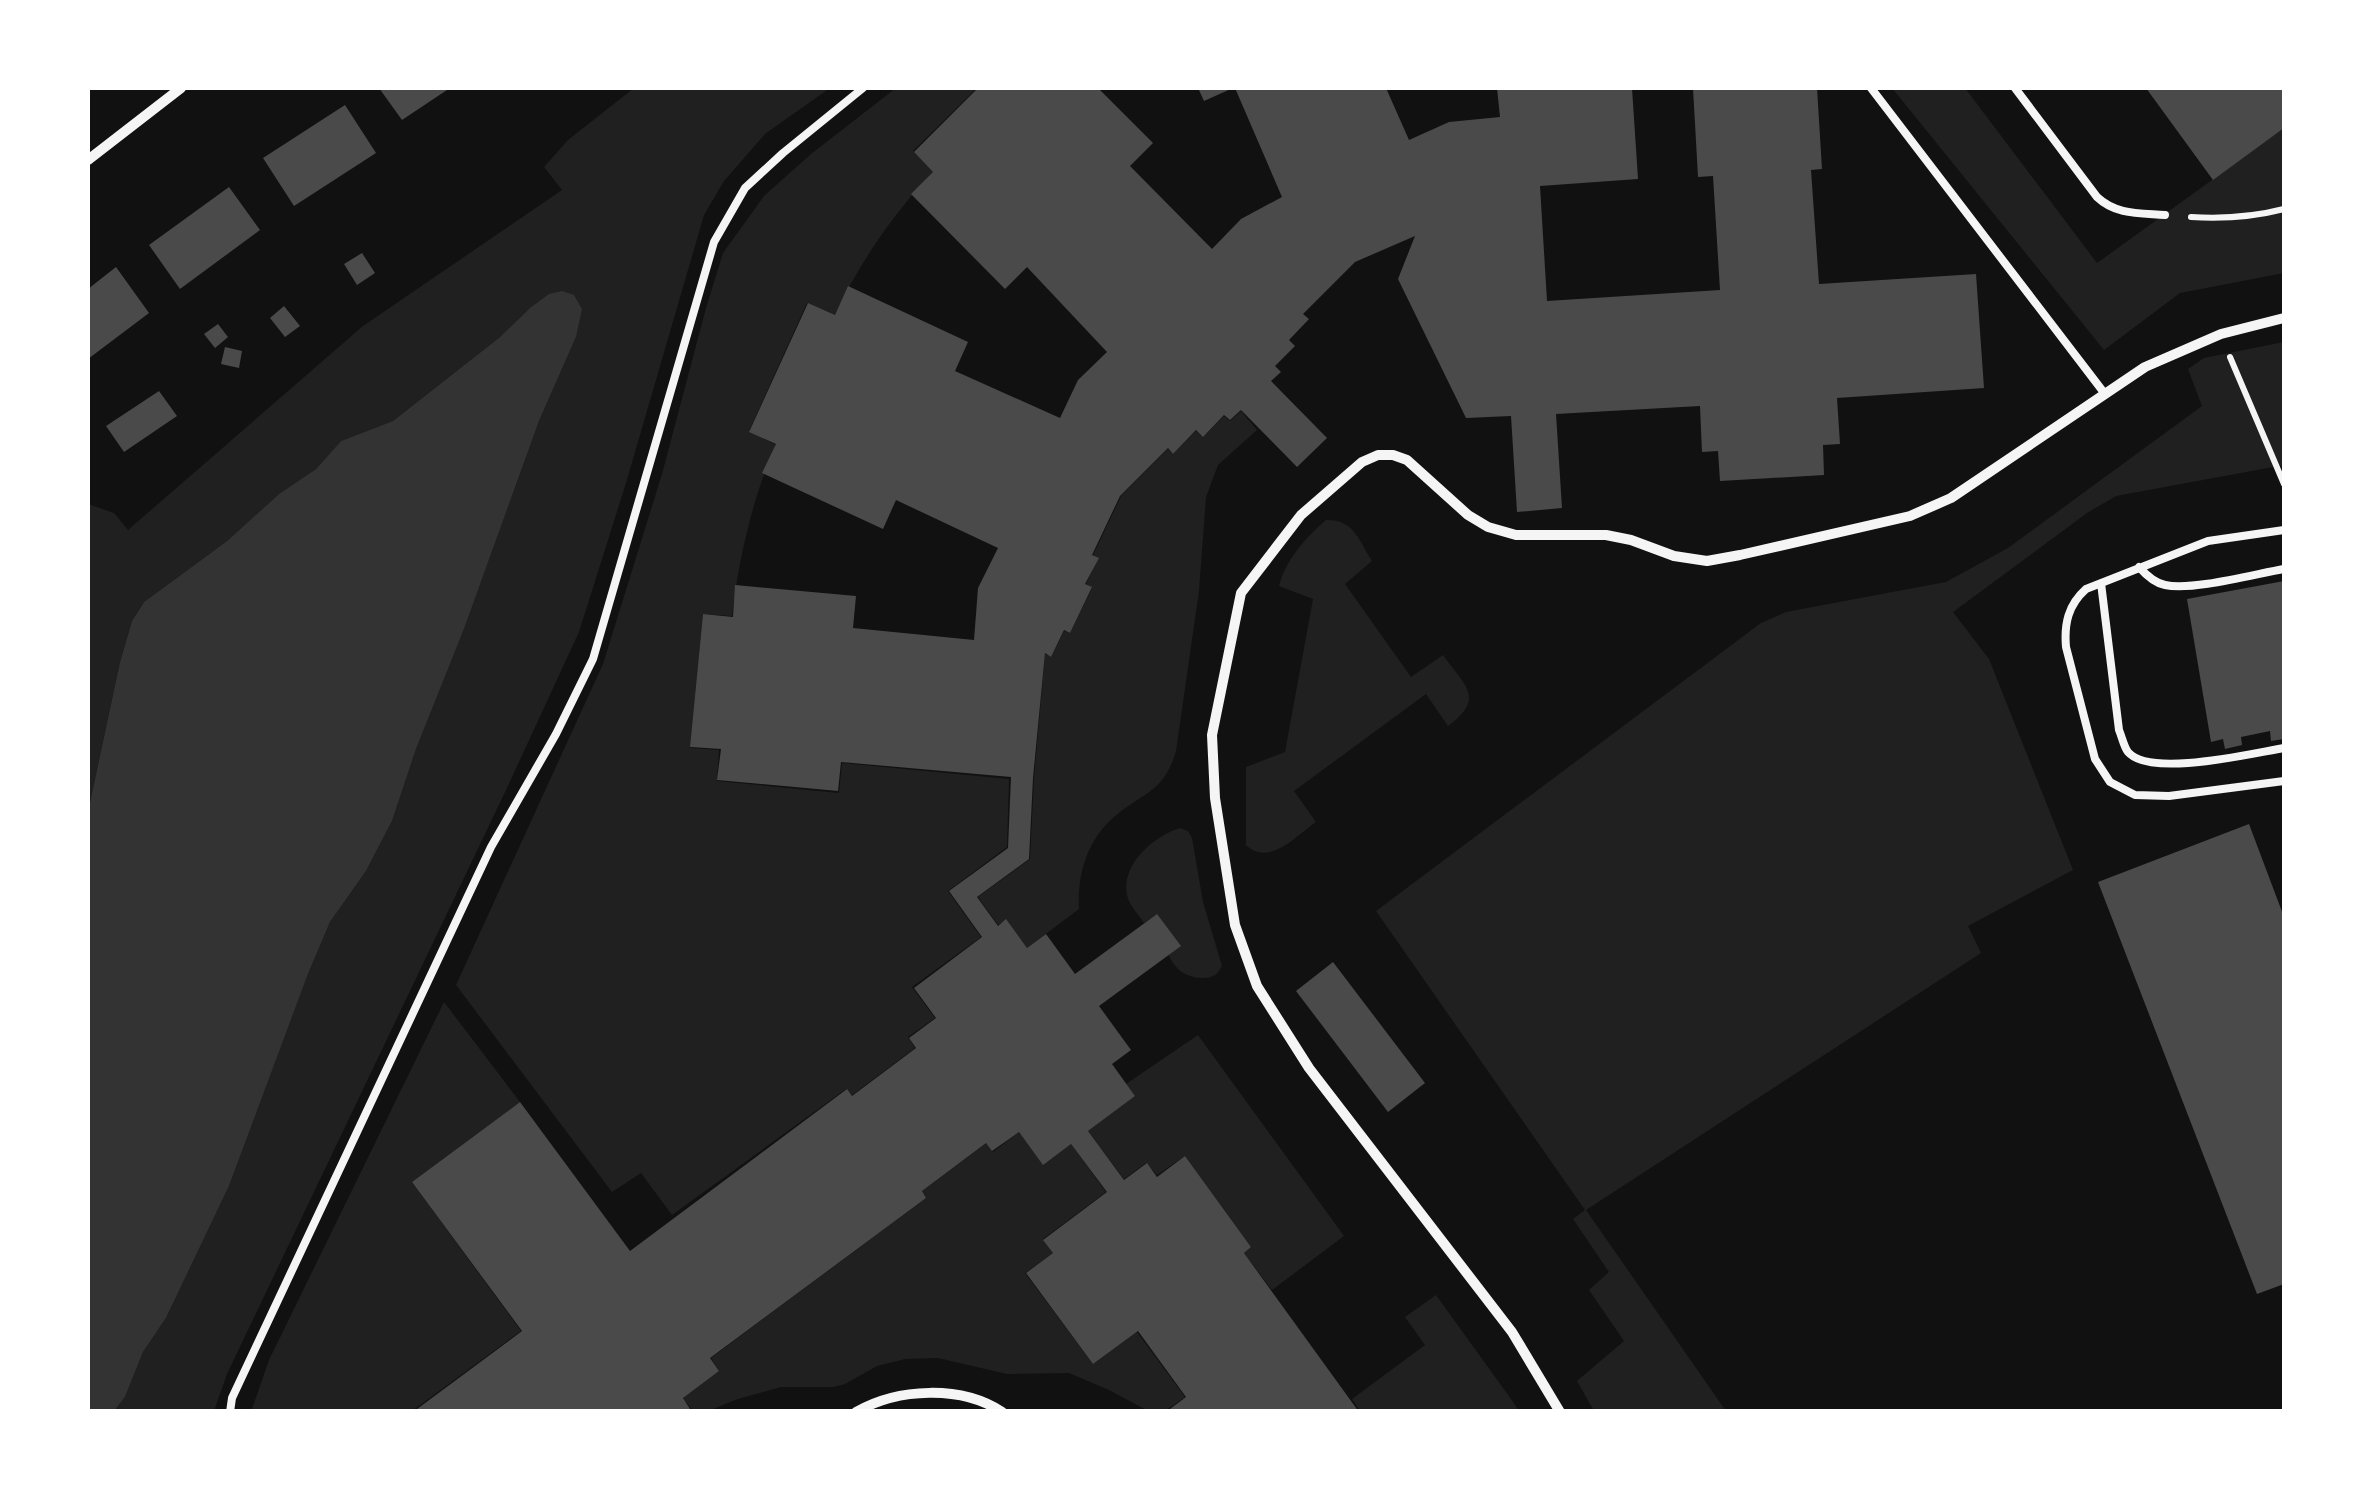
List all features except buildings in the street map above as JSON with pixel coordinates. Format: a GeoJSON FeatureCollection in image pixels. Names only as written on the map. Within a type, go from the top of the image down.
{"type":"FeatureCollection","features":[{"type":"Feature","properties":{"kind":"street"},"geometry":{"type":"LineString","coordinates":[[88,160],[181,88]]}},
{"type":"Feature","properties":{"kind":"street"},"geometry":{"type":"LineString","coordinates":[[1560,1412],[1512,1332],[1309,1068],[1257,986],[1235,925],[1215,798],[1212,734],[1241,593],[1301,516],[1362,462],[1378,455],[1394,454],[1407,460],[1468,516],[1488,527],[1516,534],[1606,534],[1674,556],[1707,561],[1910,516],[1952,498],[2146,367],[2221,334],[2284,318]]}},
{"type":"Feature","properties":{"kind":"street"},"geometry":{"type":"LineString","coordinates":[[856,1412],[902,1395],[933,1393],[988,1403],[1002,1412]]}},
{"type":"Feature","properties":{"kind":"lane"},"geometry":{"type":"LineString","coordinates":[[230,1412],[232,1398],[491,847],[556,734],[593,659],[714,242],[746,188],[863,88]]}},
{"type":"Feature","properties":{"kind":"lane"},"geometry":{"type":"LineString","coordinates":[[1871,88],[2105,394]]}},
{"type":"Feature","properties":{"kind":"lane"},"geometry":{"type":"LineString","coordinates":[[2015,88],[2106,206],[2121,212],[2165,215]]}},
{"type":"Feature","properties":{"kind":"lane"},"geometry":{"type":"LineString","coordinates":[[2284,530],[2208,540],[2086,589],[2076,598],[2065,630],[2066,648],[2095,759],[2110,782],[2134,795],[2169,796],[2284,781]]}},
{"type":"Feature","properties":{"kind":"lane"},"geometry":{"type":"LineString","coordinates":[[2139,568],[2162,585],[2186,586],[2284,568]]}},
{"type":"Feature","properties":{"kind":"lane"},"geometry":{"type":"LineString","coordinates":[[2101,583],[2119,730],[2128,752],[2139,760],[2162,765],[2284,748]]}},
{"type":"Feature","properties":{"kind":"path"},"geometry":{"type":"LineString","coordinates":[[2165,215],[2215,218],[2284,209]]}},
{"type":"Feature","properties":{"kind":"path"},"geometry":{"type":"LineString","coordinates":[[2221,334],[2284,484]]}},
{"type":"Feature","properties":{"kind":"shaded area"},"geometry":{"type":"Polygon","coordinates":[[[634,88],[830,88],[765,134],[724,181],[704,215],[579,632],[227,1374],[214,1411],[114,1411],[125,1397],[143,1352],[166,1318],[229,1186],[330,922],[366,871],[392,821],[539,421],[576,337],[530,308],[500,337],[393,421],[341,441],[316,469],[144,602],[132,621],[120,662],[88,812],[88,504],[114,513],[128,530],[363,326],[562,190],[544,167],[568,140],[634,88]]]}},
{"type":"Feature","properties":{"kind":"shaded area"},"geometry":{"type":"Polygon","coordinates":[[[896,88],[977,88],[913,151],[933,172],[878,239],[835,315],[807,303],[749,431],[776,445],[748,529],[732,616],[703,614],[690,748],[719,750],[717,781],[839,793],[842,763],[1009,779],[1007,847],[948,891],[981,937],[912,987],[935,1018],[908,1037],[915,1048],[852,1095],[846,1089],[672,1215],[641,1173],[612,1192],[456,985],[603,664],[662,474],[723,253],[764,196],[896,88]]]}},
{"type":"Feature","properties":{"kind":"shaded area"},"geometry":{"type":"Polygon","coordinates":[[[1892,88],[1965,88],[2097,263],[2284,128],[2284,273],[2180,293],[2104,350],[1892,88]]]}},
{"type":"Feature","properties":{"kind":"shaded area"},"geometry":{"type":"Polygon","coordinates":[[[562,291],[574,295],[582,309],[576,337],[539,421],[392,821],[366,871],[330,922],[229,1186],[166,1318],[143,1352],[125,1397],[114,1411],[88,1411],[88,812],[132,621],[144,602],[316,469],[341,441],[393,421],[500,337],[530,308],[549,294],[562,291]]]}},
{"type":"Feature","properties":{"kind":"shaded area"},"geometry":{"type":"Polygon","coordinates":[[[2284,342],[2284,465],[2116,496],[1953,612],[1989,659],[2073,870],[1968,926],[1981,953],[1586,1210],[1726,1411],[1594,1411],[1577,1381],[1624,1341],[1589,1290],[1609,1272],[1573,1219],[1585,1210],[1376,911],[1761,623],[1786,612],[1946,582],[2008,548],[2202,406],[2188,369],[2204,358],[2284,342]]]}},
{"type":"Feature","properties":{"kind":"shaded area"},"geometry":{"type":"Polygon","coordinates":[[[1241,411],[1257,430],[1218,465],[1206,497],[1199,591],[1171,765],[1159,784],[1114,817],[1097,836],[1082,871],[1079,909],[1027,948],[1006,920],[998,925],[978,897],[1030,859],[1045,654],[1051,657],[1064,631],[1070,633],[1092,588],[1086,584],[1098,558],[1093,555],[1121,496],[1168,449],[1173,454],[1196,431],[1203,437],[1224,416],[1230,421],[1241,411]]]}},
{"type":"Feature","properties":{"kind":"shaded area"},"geometry":{"type":"Polygon","coordinates":[[[1326,520],[1349,527],[1372,561],[1345,584],[1411,677],[1443,655],[1464,684],[1469,699],[1460,716],[1448,726],[1426,694],[1294,791],[1316,822],[1282,847],[1264,853],[1246,845],[1246,767],[1285,752],[1313,599],[1279,586],[1297,550],[1326,520]]]}},
{"type":"Feature","properties":{"kind":"shaded area"},"geometry":{"type":"Polygon","coordinates":[[[1180,828],[1192,838],[1203,902],[1222,966],[1209,977],[1190,976],[1174,964],[1157,914],[1144,923],[1127,895],[1126,884],[1134,862],[1160,837],[1180,828]]]}},
{"type":"Feature","properties":{"kind":"shaded area"},"geometry":{"type":"Polygon","coordinates":[[[444,1002],[520,1102],[412,1182],[521,1331],[412,1411],[251,1412],[269,1360],[444,1002]]]}},
{"type":"Feature","properties":{"kind":"shaded area"},"geometry":{"type":"Polygon","coordinates":[[[1198,1035],[1344,1236],[1272,1290],[1244,1253],[1251,1247],[1185,1156],[1157,1175],[1146,1163],[1124,1179],[1088,1131],[1135,1096],[1126,1084],[1198,1035]]]}},
{"type":"Feature","properties":{"kind":"shaded area"},"geometry":{"type":"Polygon","coordinates":[[[1019,1132],[1043,1164],[1071,1144],[1106,1192],[1043,1239],[1053,1253],[1025,1273],[1093,1364],[1137,1332],[1185,1397],[1165,1411],[1148,1411],[1069,1373],[1007,1374],[938,1358],[905,1359],[877,1366],[833,1387],[781,1387],[708,1411],[693,1411],[683,1398],[719,1371],[711,1358],[926,1198],[922,1191],[986,1143],[993,1152],[1019,1132]]]}},
{"type":"Feature","properties":{"kind":"shaded area"},"geometry":{"type":"Polygon","coordinates":[[[1436,1295],[1519,1411],[1360,1411],[1352,1399],[1425,1345],[1405,1317],[1436,1295]]]}}]}
